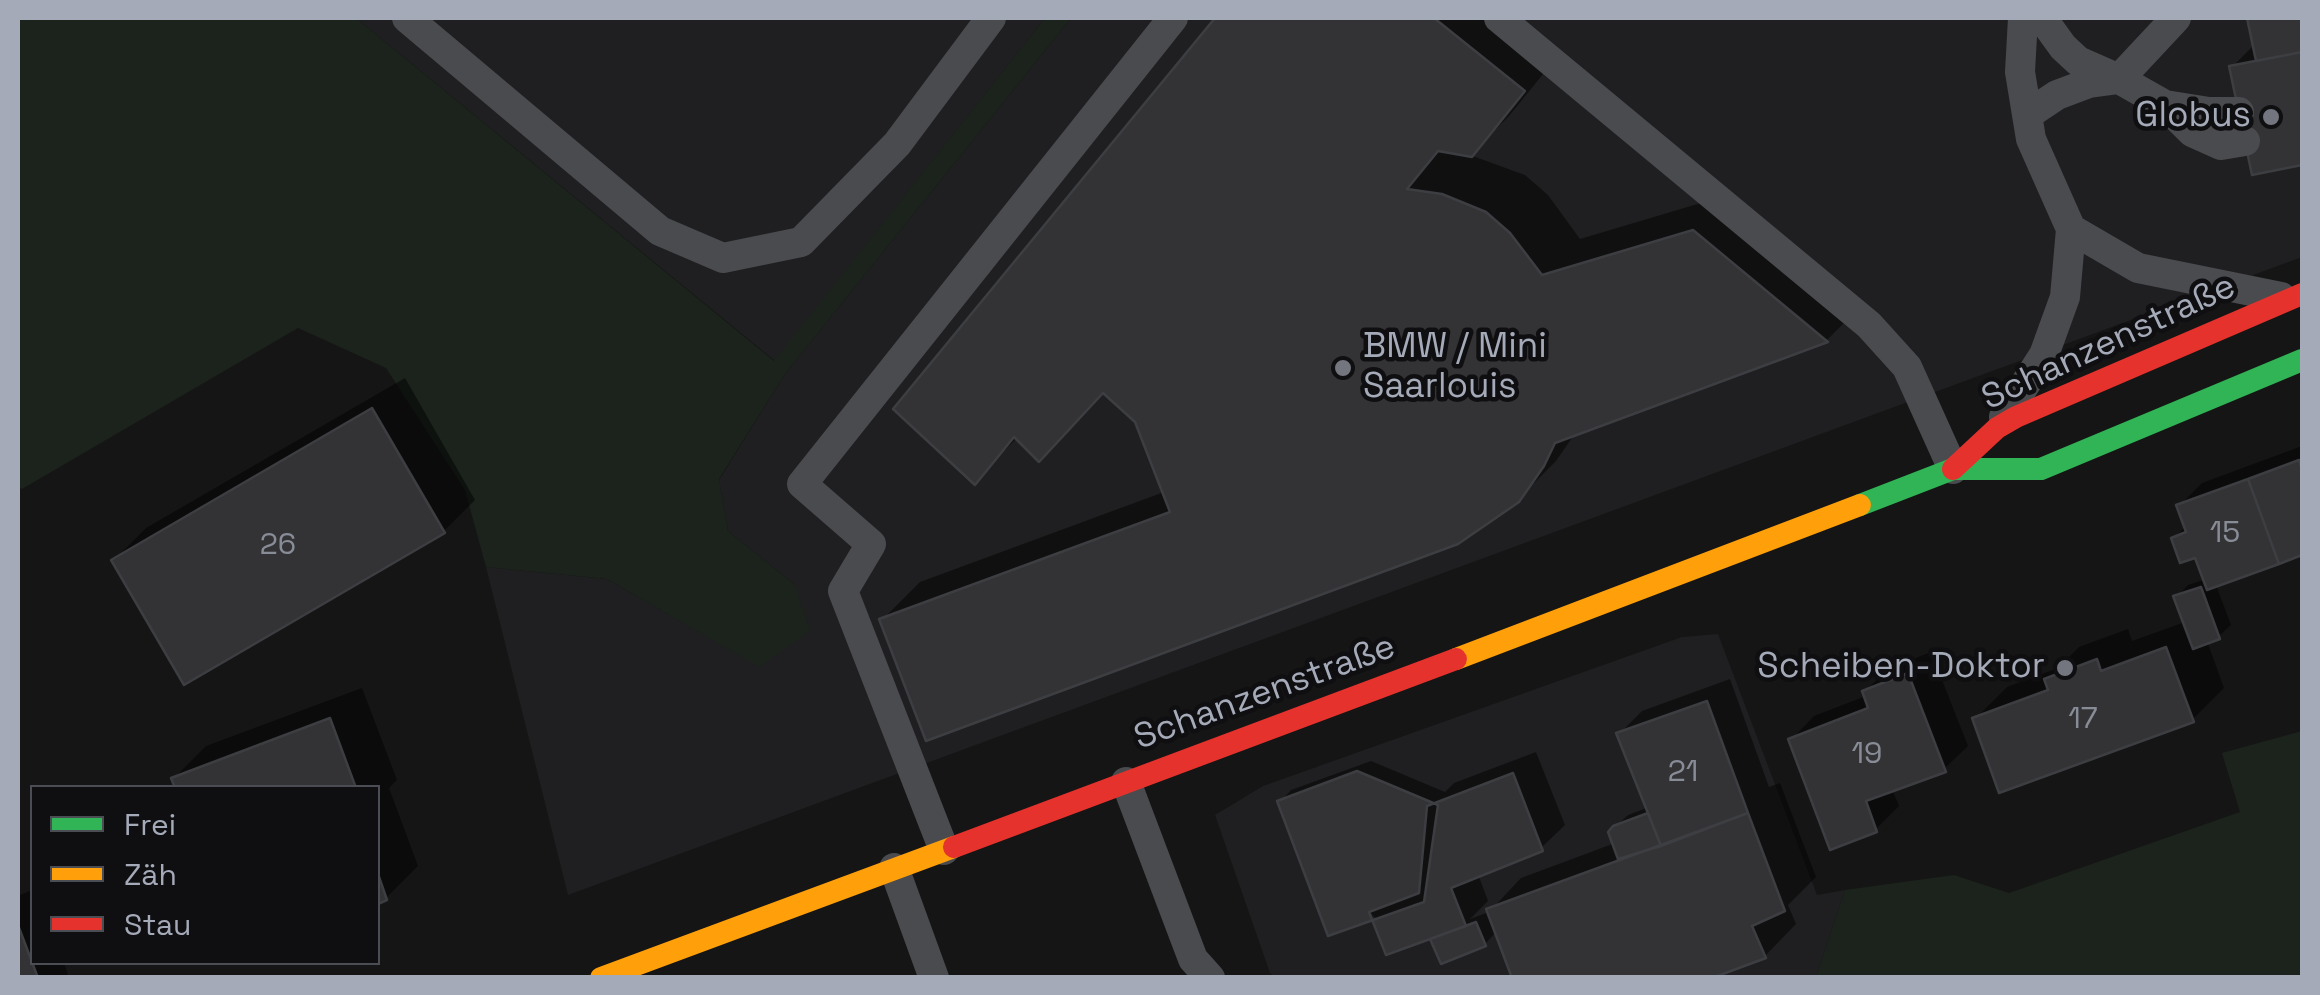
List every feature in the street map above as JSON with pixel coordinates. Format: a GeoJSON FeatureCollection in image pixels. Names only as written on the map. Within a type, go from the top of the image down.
{"type":"FeatureCollection","features":[{"type":"Feature","properties":{"kind":"street","name":"Schanzenstraße"},"geometry":{"type":"LineString","coordinates":[[1953,469],[1997,428],[2295,296]]}},
{"type":"Feature","properties":{"kind":"street","name":"Schanzenstraße"},"geometry":{"type":"LineString","coordinates":[[600,978],[1953,469],[2041,469],[2302,360]]}},
{"type":"Feature","properties":{"kind":"lane"},"geometry":{"type":"LineString","coordinates":[[408,18],[660,231],[723,258],[801,242],[897,144],[991,18]]}},
{"type":"Feature","properties":{"kind":"lane"},"geometry":{"type":"LineString","coordinates":[[944,850],[843,592],[872,544],[802,484],[1173,18]]}},
{"type":"Feature","properties":{"kind":"lane"},"geometry":{"type":"LineString","coordinates":[[1499,18],[1869,326],[1908,367],[1953,469]]}},
{"type":"Feature","properties":{"kind":"lane"},"geometry":{"type":"LineString","coordinates":[[1997,428],[2044,355],[2065,297],[2071,229],[2032,139],[2020,72],[2023,18]]}},
{"type":"Feature","properties":{"kind":"lane"},"geometry":{"type":"LineString","coordinates":[[2042,18],[2078,61],[2165,106],[2204,139],[2222,145],[2242,126]]}},
{"type":"Feature","properties":{"kind":"lane"},"geometry":{"type":"LineString","coordinates":[[2027,116],[2057,95],[2090,83],[2119,79],[2176,18]]}},
{"type":"Feature","properties":{"kind":"lane"},"geometry":{"type":"LineString","coordinates":[[2071,229],[2138,268],[2295,296]]}},
{"type":"Feature","properties":{"kind":"lane"},"geometry":{"type":"LineString","coordinates":[[1126,782],[1193,959],[1210,978]]}},
{"type":"Feature","properties":{"kind":"lane"},"geometry":{"type":"LineString","coordinates":[[894,868],[934,978]]}},
{"type":"Feature","properties":{"kind":"shaded area"},"geometry":{"type":"Polygon","coordinates":[[[18,18],[356,18],[774,361],[1045,18],[1071,18],[785,374],[719,479],[728,531],[795,585],[810,631],[759,667],[607,579],[486,567],[465,490],[386,368],[298,328],[22,489],[18,487],[18,18]]]}},
{"type":"Feature","properties":{"kind":"shaded area"},"geometry":{"type":"Polygon","coordinates":[[[356,18],[1045,18],[775,361],[356,18]]]}},
{"type":"Feature","properties":{"kind":"shaded area"},"geometry":{"type":"Polygon","coordinates":[[[1071,18],[2302,18],[2302,257],[568,895],[486,567],[607,579],[759,666],[795,585],[728,531],[719,480],[785,374],[1071,18]]]}},
{"type":"Feature","properties":{"kind":"shaded area"},"geometry":{"type":"Polygon","coordinates":[[[1718,634],[1817,895],[1845,890],[1816,977],[1274,977],[1270,973],[1215,815],[1263,786],[1682,637],[1718,634]]]}},
{"type":"Feature","properties":{"kind":"shaded area"},"geometry":{"type":"Polygon","coordinates":[[[2302,731],[2302,977],[1816,977],[1845,890],[1954,875],[2009,893],[2240,812],[2222,753],[2302,731]]]}},
{"type":"Feature","properties":{"kind":"building","name":"BMW / Mini Saarlouis"},"geometry":{"type":"Polygon","coordinates":[[[1215,18],[1434,18],[1525,91],[1472,157],[1438,151],[1407,189],[1442,194],[1486,212],[1510,233],[1542,275],[1693,230],[1828,342],[1555,443],[1519,502],[1458,544],[926,741],[879,619],[1170,512],[1135,422],[1103,393],[1039,462],[1014,437],[975,485],[893,409],[1215,18]]]}},
{"type":"Feature","properties":{"kind":"building","name":"Globus"},"geometry":{"type":"Polygon","coordinates":[[[2247,18],[2302,18],[2302,52],[2256,61],[2247,18]]]}},
{"type":"Feature","properties":{"kind":"building","name":"Globus"},"geometry":{"type":"Polygon","coordinates":[[[2302,52],[2302,165],[2252,175],[2229,66],[2302,52]]]}},
{"type":"Feature","properties":{"kind":"building"},"geometry":{"type":"Polygon","coordinates":[[[372,408],[445,533],[184,685],[111,560],[372,408]]]}},
{"type":"Feature","properties":{"kind":"building"},"geometry":{"type":"Polygon","coordinates":[[[2299,460],[2302,555],[2279,564],[2248,479],[2299,460]]]}},
{"type":"Feature","properties":{"kind":"building"},"geometry":{"type":"Polygon","coordinates":[[[2248,479],[2279,564],[2207,590],[2195,558],[2180,563],[2171,538],[2186,532],[2176,505],[2248,479]]]}},
{"type":"Feature","properties":{"kind":"building"},"geometry":{"type":"Polygon","coordinates":[[[2201,587],[2220,639],[2193,649],[2173,596],[2201,587]]]}},
{"type":"Feature","properties":{"kind":"building"},"geometry":{"type":"Polygon","coordinates":[[[2166,647],[2194,722],[1999,793],[1972,718],[2048,690],[2044,679],[2097,659],[2101,671],[2166,647]]]}},
{"type":"Feature","properties":{"kind":"building"},"geometry":{"type":"Polygon","coordinates":[[[1908,673],[1946,772],[1866,801],[1877,832],[1830,850],[1788,739],[1868,708],[1862,691],[1908,673]]]}},
{"type":"Feature","properties":{"kind":"building"},"geometry":{"type":"Polygon","coordinates":[[[1707,701],[1748,813],[1661,846],[1616,733],[1707,701]]]}},
{"type":"Feature","properties":{"kind":"building"},"geometry":{"type":"Polygon","coordinates":[[[330,718],[355,785],[174,785],[171,778],[330,718]]]}},
{"type":"Feature","properties":{"kind":"building"},"geometry":{"type":"Polygon","coordinates":[[[1357,771],[1438,805],[1424,902],[1328,936],[1277,801],[1357,771]]]}},
{"type":"Feature","properties":{"kind":"building"},"geometry":{"type":"Polygon","coordinates":[[[1513,773],[1543,851],[1451,888],[1466,926],[1386,955],[1369,912],[1419,893],[1427,806],[1513,773]]]}},
{"type":"Feature","properties":{"kind":"building"},"geometry":{"type":"Polygon","coordinates":[[[1648,813],[1661,846],[1618,859],[1608,832],[1613,826],[1648,813]]]}},
{"type":"Feature","properties":{"kind":"building"},"geometry":{"type":"Polygon","coordinates":[[[1748,813],[1785,911],[1752,926],[1766,958],[1712,978],[1512,978],[1486,909],[1748,813]]]}},
{"type":"Feature","properties":{"kind":"building"},"geometry":{"type":"Polygon","coordinates":[[[380,880],[387,900],[380,903],[380,880]]]}},
{"type":"Feature","properties":{"kind":"building"},"geometry":{"type":"Polygon","coordinates":[[[1476,922],[1486,946],[1441,964],[1430,939],[1476,922]]]}},
{"type":"Feature","properties":{"kind":"building"},"geometry":{"type":"Polygon","coordinates":[[[18,925],[38,978],[18,978],[18,925]]]}},
{"type":"Feature","properties":{"kind":"traffic: fast"},"geometry":{"type":"LineString","coordinates":[[1860,505],[1953,469],[2041,469],[2302,360]]}},
{"type":"Feature","properties":{"kind":"traffic: slow"},"geometry":{"type":"LineString","coordinates":[[1456,659],[1860,505]]}},
{"type":"Feature","properties":{"kind":"traffic: slow"},"geometry":{"type":"LineString","coordinates":[[601,978],[954,847]]}},
{"type":"Feature","properties":{"kind":"traffic: jam"},"geometry":{"type":"LineString","coordinates":[[1953,469],[1997,428],[2016,417],[2302,294]]}},
{"type":"Feature","properties":{"kind":"traffic: jam"},"geometry":{"type":"LineString","coordinates":[[954,847],[1456,659]]}},
{"type":"Feature","properties":{"kind":"place","name":"Globus"},"geometry":{"type":"Point","coordinates":[2271,117]}},
{"type":"Feature","properties":{"kind":"place","name":"BMW / Mini Saarlouis"},"geometry":{"type":"Point","coordinates":[1343,368]}},
{"type":"Feature","properties":{"kind":"place","name":"Scheiben-Doktor"},"geometry":{"type":"Point","coordinates":[2065,668]}}]}
